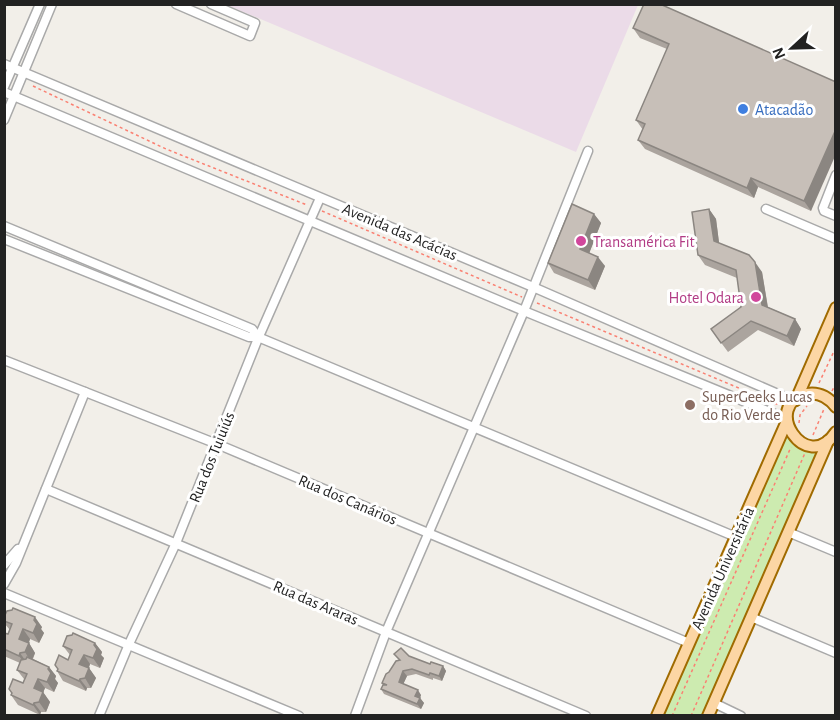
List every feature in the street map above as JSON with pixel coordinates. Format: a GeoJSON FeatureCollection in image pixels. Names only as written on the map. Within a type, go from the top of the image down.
{"type":"FeatureCollection","features":[{"type":"Feature","properties":{"kind":"main road","name":"Avenida Universitária"},"geometry":{"type":"LineString","coordinates":[[657,716],[836,308]]}},
{"type":"Feature","properties":{"kind":"main road"},"geometry":{"type":"LineString","coordinates":[[832,403],[815,393],[805,395],[791,410],[788,428],[795,438],[809,445],[817,445],[832,438]]}},
{"type":"Feature","properties":{"kind":"main road"},"geometry":{"type":"LineString","coordinates":[[708,716],[788,532],[832,438]]}},
{"type":"Feature","properties":{"kind":"street"},"geometry":{"type":"LineString","coordinates":[[4,87],[8,66],[40,4]]}},
{"type":"Feature","properties":{"kind":"street"},"geometry":{"type":"LineString","coordinates":[[4,120],[52,4]]}},
{"type":"Feature","properties":{"kind":"street"},"geometry":{"type":"LineString","coordinates":[[176,4],[250,36],[255,23],[211,4]]}},
{"type":"Feature","properties":{"kind":"street","name":"Avenida das Acácias"},"geometry":{"type":"LineString","coordinates":[[8,66],[23,77],[533,287],[791,410]]}},
{"type":"Feature","properties":{"kind":"street","name":"Avenida das Acácias"},"geometry":{"type":"LineString","coordinates":[[4,93],[524,311],[791,410]]}},
{"type":"Feature","properties":{"kind":"street"},"geometry":{"type":"LineString","coordinates":[[355,716],[386,632],[524,311],[588,151]]}},
{"type":"Feature","properties":{"kind":"street"},"geometry":{"type":"LineString","coordinates":[[836,175],[823,208],[824,211],[836,216]]}},
{"type":"Feature","properties":{"kind":"street","name":"Rua dos Tuiuiús"},"geometry":{"type":"LineString","coordinates":[[99,716],[129,644],[176,543],[258,337],[320,198]]}},
{"type":"Feature","properties":{"kind":"street"},"geometry":{"type":"LineString","coordinates":[[766,209],[836,239]]}},
{"type":"Feature","properties":{"kind":"street"},"geometry":{"type":"LineString","coordinates":[[4,226],[252,329],[258,337]]}},
{"type":"Feature","properties":{"kind":"street"},"geometry":{"type":"LineString","coordinates":[[4,239],[249,338],[258,337],[736,537]]}},
{"type":"Feature","properties":{"kind":"street","name":"Rua dos Canários"},"geometry":{"type":"LineString","coordinates":[[4,360],[217,444],[689,643]]}},
{"type":"Feature","properties":{"kind":"street"},"geometry":{"type":"LineString","coordinates":[[4,584],[16,563],[85,392]]}},
{"type":"Feature","properties":{"kind":"street","name":"Rua das Araras"},"geometry":{"type":"LineString","coordinates":[[46,489],[586,716]]}},
{"type":"Feature","properties":{"kind":"street"},"geometry":{"type":"LineString","coordinates":[[788,532],[836,552]]}},
{"type":"Feature","properties":{"kind":"street"},"geometry":{"type":"LineString","coordinates":[[4,565],[25,538]]}},
{"type":"Feature","properties":{"kind":"street"},"geometry":{"type":"LineString","coordinates":[[4,593],[299,716]]}},
{"type":"Feature","properties":{"kind":"street"},"geometry":{"type":"LineString","coordinates":[[751,616],[836,653]]}},
{"type":"Feature","properties":{"kind":"street"},"geometry":{"type":"LineString","coordinates":[[714,703],[741,716]]}},
{"type":"Feature","properties":{"kind":"path"},"geometry":{"type":"LineString","coordinates":[[23,77],[166,148],[316,209],[801,415]]}},
{"type":"Feature","properties":{"kind":"path"},"geometry":{"type":"LineString","coordinates":[[672,716],[795,438],[801,415],[815,393],[836,347]]}},
{"type":"Feature","properties":{"kind":"path"},"geometry":{"type":"LineString","coordinates":[[691,716],[809,445],[832,403],[836,383]]}},
{"type":"Feature","properties":{"kind":"shaded area"},"geometry":{"type":"Polygon","coordinates":[[[638,4],[576,152],[227,5],[638,4]]]}},
{"type":"Feature","properties":{"kind":"green space"},"geometry":{"type":"Polygon","coordinates":[[[785,436],[798,446],[818,449],[702,715],[663,716],[785,436]]]}},
{"type":"Feature","properties":{"kind":"building","name":"Atacadão"},"geometry":{"type":"Polygon","coordinates":[[[644,4],[660,4],[836,82],[836,129],[804,201],[751,178],[747,188],[638,140],[645,124],[636,120],[669,44],[633,28],[644,4]]]}},
{"type":"Feature","properties":{"kind":"building","name":"Transamérica Fit"},"geometry":{"type":"Polygon","coordinates":[[[572,204],[594,214],[580,249],[598,257],[588,280],[548,263],[572,204]]]}},
{"type":"Feature","properties":{"kind":"building","name":"Hotel Odara"},"geometry":{"type":"Polygon","coordinates":[[[709,209],[714,241],[749,255],[755,262],[762,305],[795,319],[787,336],[751,321],[721,343],[711,329],[741,307],[736,270],[698,255],[692,212],[709,209]]]}},
{"type":"Feature","properties":{"kind":"building"},"geometry":{"type":"Polygon","coordinates":[[[13,608],[35,617],[37,624],[33,633],[23,629],[19,639],[29,643],[25,652],[20,653],[19,656],[4,649],[4,633],[8,634],[12,624],[4,621],[4,617],[7,611],[13,608]]]}},
{"type":"Feature","properties":{"kind":"building"},"geometry":{"type":"Polygon","coordinates":[[[73,633],[95,643],[97,649],[93,658],[84,655],[79,664],[89,668],[85,678],[79,681],[57,671],[55,665],[59,655],[68,660],[72,650],[63,646],[67,636],[73,633]]]}},
{"type":"Feature","properties":{"kind":"building"},"geometry":{"type":"Polygon","coordinates":[[[401,648],[409,656],[443,666],[439,676],[412,669],[403,671],[399,682],[418,690],[415,696],[420,698],[417,704],[381,689],[383,685],[387,685],[382,683],[386,674],[396,661],[400,660],[394,654],[401,648]]]}},
{"type":"Feature","properties":{"kind":"building"},"geometry":{"type":"Polygon","coordinates":[[[27,657],[49,667],[51,673],[47,682],[38,679],[34,688],[43,692],[39,702],[33,705],[11,695],[9,689],[13,679],[23,683],[27,674],[17,670],[21,660],[27,657]]]}},
{"type":"Feature","properties":{"kind":"place","name":"Atacadão"},"geometry":{"type":"Point","coordinates":[743,109]}},
{"type":"Feature","properties":{"kind":"place","name":"Transamérica Fit"},"geometry":{"type":"Point","coordinates":[581,241]}},
{"type":"Feature","properties":{"kind":"place","name":"Hotel Odara"},"geometry":{"type":"Point","coordinates":[756,297]}},
{"type":"Feature","properties":{"kind":"place","name":"SuperGeeks Lucas do Rio Verde"},"geometry":{"type":"Point","coordinates":[690,405]}}]}
